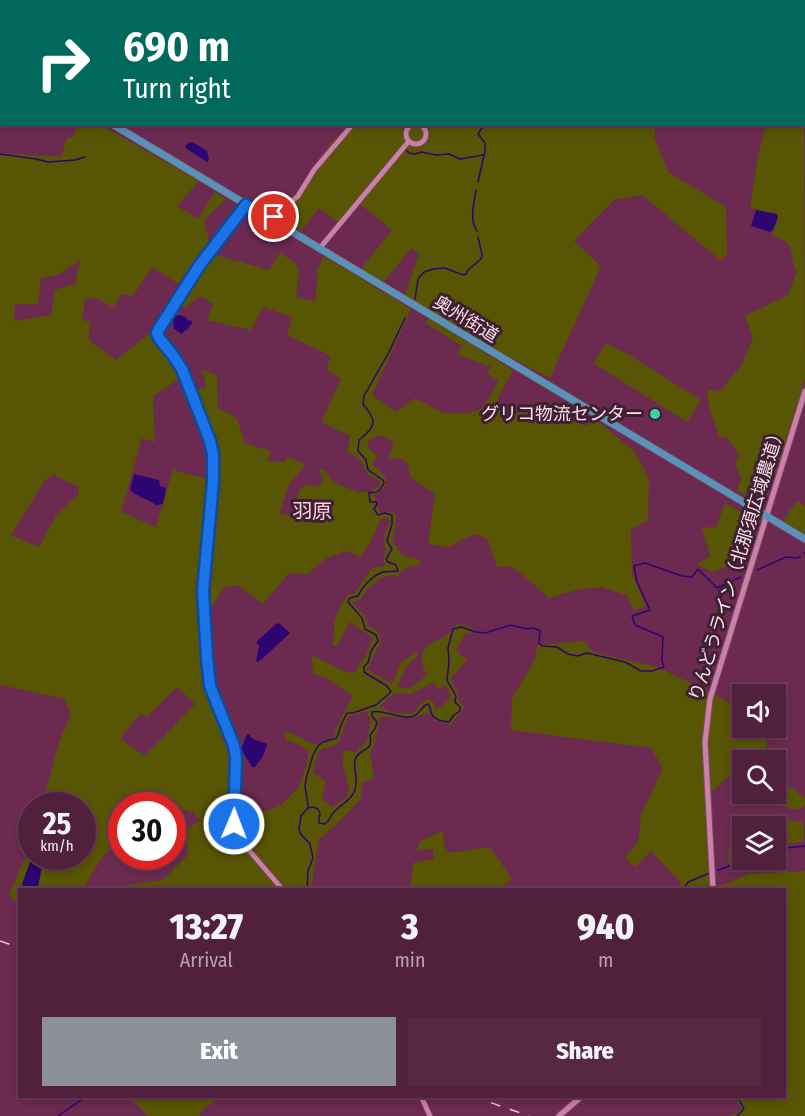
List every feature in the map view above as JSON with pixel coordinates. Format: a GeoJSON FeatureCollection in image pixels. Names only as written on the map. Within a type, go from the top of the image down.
{"type":"FeatureCollection","features":[{"type":"Feature","properties":{"kind":"highway","name":"奥州街道"},"geometry":{"type":"LineString","coordinates":[[115,126],[805,539]]}},
{"type":"Feature","properties":{"kind":"street"},"geometry":{"type":"LineString","coordinates":[[271,220],[298,196],[314,170],[351,126]]}},
{"type":"Feature","properties":{"kind":"street"},"geometry":{"type":"LineString","coordinates":[[412,126],[407,129],[406,135],[409,141],[417,144],[423,141],[425,133],[422,126]]}},
{"type":"Feature","properties":{"kind":"street"},"geometry":{"type":"LineString","coordinates":[[319,249],[409,141]]}},
{"type":"Feature","properties":{"kind":"street"},"geometry":{"type":"LineString","coordinates":[[246,205],[199,266],[157,333],[182,369],[213,454],[213,482],[203,591],[210,686],[235,752],[234,824],[241,841],[282,888]]}},
{"type":"Feature","properties":{"kind":"street","name":"りんどうライン（北那須広域農道）"},"geometry":{"type":"LineString","coordinates":[[713,888],[705,741],[708,716],[714,685],[805,391]]}},
{"type":"Feature","properties":{"kind":"street"},"geometry":{"type":"LineString","coordinates":[[422,1098],[430,1116]]}},
{"type":"Feature","properties":{"kind":"street"},"geometry":{"type":"LineString","coordinates":[[559,1116],[580,1098]]}},
{"type":"Feature","properties":{"kind":"shaded area"},"geometry":{"type":"Polygon","coordinates":[[[77,126],[103,126],[199,181],[177,206],[198,219],[215,192],[226,199],[204,220],[212,254],[269,270],[280,253],[293,261],[299,270],[296,297],[315,301],[318,276],[316,272],[324,256],[411,309],[372,395],[396,412],[415,398],[443,413],[469,413],[483,408],[499,380],[487,374],[491,367],[457,354],[462,346],[425,323],[428,318],[513,370],[494,406],[506,413],[553,413],[587,426],[594,418],[634,451],[649,478],[649,520],[631,529],[632,574],[646,606],[634,611],[627,595],[601,587],[577,590],[548,598],[510,566],[497,567],[487,538],[474,534],[448,547],[428,544],[435,494],[410,477],[408,464],[400,458],[389,457],[394,442],[380,435],[369,440],[367,445],[378,456],[372,464],[385,476],[386,485],[378,494],[373,495],[379,511],[380,513],[391,511],[396,515],[392,540],[402,555],[420,560],[420,565],[406,567],[398,576],[391,575],[379,579],[367,589],[362,598],[352,603],[365,616],[368,626],[378,631],[381,642],[367,669],[392,684],[401,663],[417,651],[418,656],[407,665],[397,686],[406,689],[427,675],[422,659],[426,647],[447,635],[457,623],[473,628],[470,634],[466,633],[456,650],[467,660],[451,678],[458,694],[458,700],[465,707],[450,725],[434,720],[429,713],[413,718],[379,716],[379,725],[370,753],[374,779],[363,782],[360,800],[319,839],[311,888],[122,888],[163,880],[173,870],[186,870],[188,854],[186,830],[200,820],[194,813],[186,811],[186,792],[108,792],[108,851],[96,868],[96,792],[46,792],[60,739],[71,715],[65,699],[0,685],[0,153],[61,157],[67,138],[74,137],[77,126]],[[80,261],[57,275],[41,278],[38,304],[15,304],[14,321],[51,315],[55,290],[75,284],[80,261]],[[152,267],[133,296],[122,294],[113,307],[95,298],[85,299],[82,320],[90,322],[89,340],[116,360],[154,330],[177,352],[187,374],[153,396],[155,442],[142,438],[121,512],[156,527],[173,470],[211,480],[215,469],[211,441],[189,382],[192,380],[196,390],[206,387],[203,372],[200,369],[217,375],[218,408],[237,418],[245,443],[271,451],[268,461],[284,462],[288,457],[306,464],[288,486],[280,513],[292,516],[300,489],[306,484],[318,487],[323,479],[319,469],[325,470],[333,482],[360,493],[379,486],[380,481],[367,474],[360,460],[347,452],[350,436],[321,422],[341,379],[326,369],[331,356],[287,335],[292,317],[263,307],[251,330],[207,320],[213,304],[200,296],[185,308],[172,302],[182,286],[152,267]],[[53,475],[45,480],[11,535],[39,547],[57,514],[78,495],[79,487],[53,475]],[[388,518],[381,519],[370,543],[360,557],[347,551],[326,558],[308,574],[289,573],[263,604],[237,585],[224,588],[211,608],[208,617],[210,668],[214,689],[234,735],[238,755],[237,814],[259,813],[280,806],[299,787],[308,760],[308,751],[286,739],[284,733],[287,731],[314,745],[334,737],[336,728],[353,696],[325,677],[313,674],[312,655],[345,672],[355,673],[365,658],[373,638],[350,622],[337,646],[332,645],[334,626],[345,598],[354,594],[372,568],[385,566],[384,542],[390,521],[388,518]],[[434,682],[411,694],[394,693],[380,706],[392,712],[413,713],[420,704],[429,699],[434,703],[435,711],[448,701],[451,695],[445,685],[438,689],[434,682]],[[177,687],[148,716],[139,715],[120,739],[145,756],[195,704],[177,687]],[[366,711],[348,717],[339,742],[318,752],[313,773],[326,781],[322,800],[333,807],[347,797],[349,788],[342,762],[345,750],[356,752],[367,741],[371,720],[366,711]]]}},
{"type":"Feature","properties":{"kind":"shaded area"},"geometry":{"type":"Polygon","coordinates":[[[349,126],[656,126],[654,135],[668,172],[726,207],[727,254],[720,260],[642,195],[615,199],[574,241],[601,266],[550,378],[476,339],[405,295],[419,254],[411,248],[384,282],[361,269],[392,230],[356,201],[338,222],[319,208],[301,231],[278,218],[331,143],[349,126]]]}},
{"type":"Feature","properties":{"kind":"shaded area"},"geometry":{"type":"Polygon","coordinates":[[[766,126],[804,126],[805,378],[775,475],[759,469],[744,495],[737,491],[741,479],[735,463],[739,454],[726,437],[719,437],[708,402],[707,389],[719,392],[741,366],[753,338],[745,316],[788,295],[797,271],[789,245],[772,236],[778,215],[750,208],[758,156],[766,126]]]}},
{"type":"Feature","properties":{"kind":"shaded area"},"geometry":{"type":"Polygon","coordinates":[[[190,142],[207,151],[209,159],[207,162],[187,149],[185,146],[190,142]]]}},
{"type":"Feature","properties":{"kind":"shaded area"},"geometry":{"type":"Polygon","coordinates":[[[756,210],[777,214],[773,230],[770,232],[751,226],[756,210]]]}},
{"type":"Feature","properties":{"kind":"shaded area"},"geometry":{"type":"Polygon","coordinates":[[[179,315],[193,322],[182,334],[174,329],[173,323],[174,317],[179,315]]]}},
{"type":"Feature","properties":{"kind":"shaded area"},"geometry":{"type":"Polygon","coordinates":[[[606,343],[701,400],[687,422],[593,363],[606,343]]]}},
{"type":"Feature","properties":{"kind":"shaded area"},"geometry":{"type":"Polygon","coordinates":[[[134,474],[159,480],[160,486],[166,489],[163,504],[156,505],[130,490],[134,474]]]}},
{"type":"Feature","properties":{"kind":"shaded area"},"geometry":{"type":"Polygon","coordinates":[[[797,501],[805,506],[805,534],[783,521],[797,501]]]}},
{"type":"Feature","properties":{"kind":"shaded area"},"geometry":{"type":"Polygon","coordinates":[[[725,503],[752,518],[750,544],[730,565],[714,572],[696,565],[710,556],[702,527],[716,528],[725,503]]]}},
{"type":"Feature","properties":{"kind":"shaded area"},"geometry":{"type":"Polygon","coordinates":[[[277,623],[290,633],[261,660],[256,661],[259,646],[256,642],[277,623]]]}},
{"type":"Feature","properties":{"kind":"shaded area"},"geometry":{"type":"Polygon","coordinates":[[[584,641],[593,652],[657,667],[732,704],[732,738],[765,738],[767,750],[732,750],[732,774],[706,796],[715,886],[749,874],[805,871],[805,1116],[729,1116],[742,1109],[736,1098],[786,1098],[786,888],[678,888],[681,883],[651,851],[635,867],[625,858],[638,842],[641,815],[663,768],[651,748],[511,730],[512,698],[534,661],[538,645],[584,641]]]}},
{"type":"Feature","properties":{"kind":"shaded area"},"geometry":{"type":"Polygon","coordinates":[[[247,734],[267,744],[263,756],[255,767],[252,767],[241,749],[247,734]]]}},
{"type":"Feature","properties":{"kind":"shaded area"},"geometry":{"type":"Polygon","coordinates":[[[786,784],[805,798],[805,806],[800,809],[790,809],[782,804],[786,804],[786,784]]]}},
{"type":"Feature","properties":{"kind":"shaded area"},"geometry":{"type":"Polygon","coordinates":[[[786,819],[804,823],[804,841],[786,845],[786,819]]]}},
{"type":"Feature","properties":{"kind":"shaded area"},"geometry":{"type":"Polygon","coordinates":[[[443,831],[444,845],[449,853],[490,847],[512,879],[501,888],[410,888],[413,863],[434,859],[433,849],[417,851],[420,841],[443,831]]]}},
{"type":"Feature","properties":{"kind":"shaded area"},"geometry":{"type":"Polygon","coordinates":[[[732,834],[732,861],[728,862],[730,844],[732,834]]]}},
{"type":"Feature","properties":{"kind":"shaded area"},"geometry":{"type":"Polygon","coordinates":[[[20,870],[95,870],[84,888],[18,888],[18,904],[9,895],[20,870]]]}},
{"type":"Feature","properties":{"kind":"shaded area"},"geometry":{"type":"Polygon","coordinates":[[[27,870],[41,870],[38,888],[23,888],[22,884],[27,870]]]}},
{"type":"Feature","properties":{"kind":"shaded area"},"geometry":{"type":"Polygon","coordinates":[[[130,1098],[136,1098],[140,1102],[144,1098],[220,1098],[206,1107],[199,1116],[148,1116],[130,1098]]]}},
{"type":"Feature","properties":{"kind":"waterway"},"geometry":{"type":"LineString","coordinates":[[406,150],[415,154],[421,152],[436,155],[449,154],[460,159],[483,155],[485,143],[478,134],[482,126]]}},
{"type":"Feature","properties":{"kind":"waterway"},"geometry":{"type":"LineString","coordinates":[[0,154],[48,162],[85,157]]}},
{"type":"Feature","properties":{"kind":"waterway"},"geometry":{"type":"LineString","coordinates":[[478,182],[484,155]]}},
{"type":"Feature","properties":{"kind":"waterway"},"geometry":{"type":"LineString","coordinates":[[476,190],[473,216],[477,231]]}},
{"type":"Feature","properties":{"kind":"waterway"},"geometry":{"type":"LineString","coordinates":[[415,299],[418,279],[424,272],[445,268],[466,274],[481,259],[478,237]]}},
{"type":"Feature","properties":{"kind":"waterway"},"geometry":{"type":"LineString","coordinates":[[307,888],[308,871],[313,858],[310,844],[300,833],[299,828],[301,816],[308,808],[305,787],[313,755],[323,742],[337,738],[347,713],[376,705],[391,692],[387,686],[364,672],[364,666],[368,663],[371,651],[378,641],[376,635],[365,629],[362,618],[348,602],[350,598],[358,596],[375,576],[383,572],[398,571],[396,565],[386,559],[392,549],[387,541],[392,515],[385,513],[378,515],[374,509],[376,502],[370,502],[369,492],[374,493],[380,490],[384,483],[368,470],[366,460],[358,451],[359,440],[369,431],[373,423],[371,415],[363,404],[364,396],[405,318]]}},
{"type":"Feature","properties":{"kind":"waterway"},"geometry":{"type":"LineString","coordinates":[[757,570],[786,557],[800,557]]}},
{"type":"Feature","properties":{"kind":"waterway"},"geometry":{"type":"LineString","coordinates":[[308,808],[318,809],[319,823],[325,824],[353,793],[356,781],[355,760],[359,753],[370,745],[370,735],[377,722],[372,712],[409,717],[416,715],[428,704],[434,717],[449,722],[460,711],[460,707],[455,702],[456,696],[447,680],[448,648],[453,629],[461,627],[485,633],[511,625],[527,629],[534,628],[540,631],[539,643],[542,646],[557,647],[568,654],[577,656],[587,653],[625,662],[641,671],[652,671],[664,667],[663,637],[635,625],[632,616],[650,610],[637,582],[634,566],[645,563],[682,576],[692,577],[698,569],[717,588],[741,577]]}},
{"type":"Feature","properties":{"kind":"waterway"},"geometry":{"type":"LineString","coordinates":[[786,848],[805,846]]}},
{"type":"Feature","properties":{"kind":"waterway"},"geometry":{"type":"LineString","coordinates":[[718,870],[732,865]]}},
{"type":"Feature","properties":{"kind":"waterway"},"geometry":{"type":"LineString","coordinates":[[684,888],[688,882],[710,873]]}},
{"type":"Feature","properties":{"kind":"waterway"},"geometry":{"type":"LineString","coordinates":[[58,1116],[84,1098]]}},
{"type":"Feature","properties":{"kind":"waterway"},"geometry":{"type":"LineString","coordinates":[[737,1116],[744,1109],[738,1098]]}},
{"type":"Feature","properties":{"kind":"railway"},"geometry":{"type":"LineString","coordinates":[[0,941],[18,947]]}},
{"type":"Feature","properties":{"kind":"railway"},"geometry":{"type":"LineString","coordinates":[[478,1098],[529,1116]]}},
{"type":"Feature","properties":{"kind":"place","name":"グリコ物流センター"},"geometry":{"type":"Point","coordinates":[655,414]}},
{"type":"Feature","properties":{"kind":"district","name":"羽原"},"geometry":{"type":"Point","coordinates":[312,511]}},
{"type":"Feature","properties":{"kind":"route"},"geometry":{"type":"LineString","coordinates":[[234,824],[236,758],[231,737],[210,686],[203,591],[214,469],[213,454],[182,369],[157,333],[199,266],[246,205],[271,220],[274,217]]}}]}
